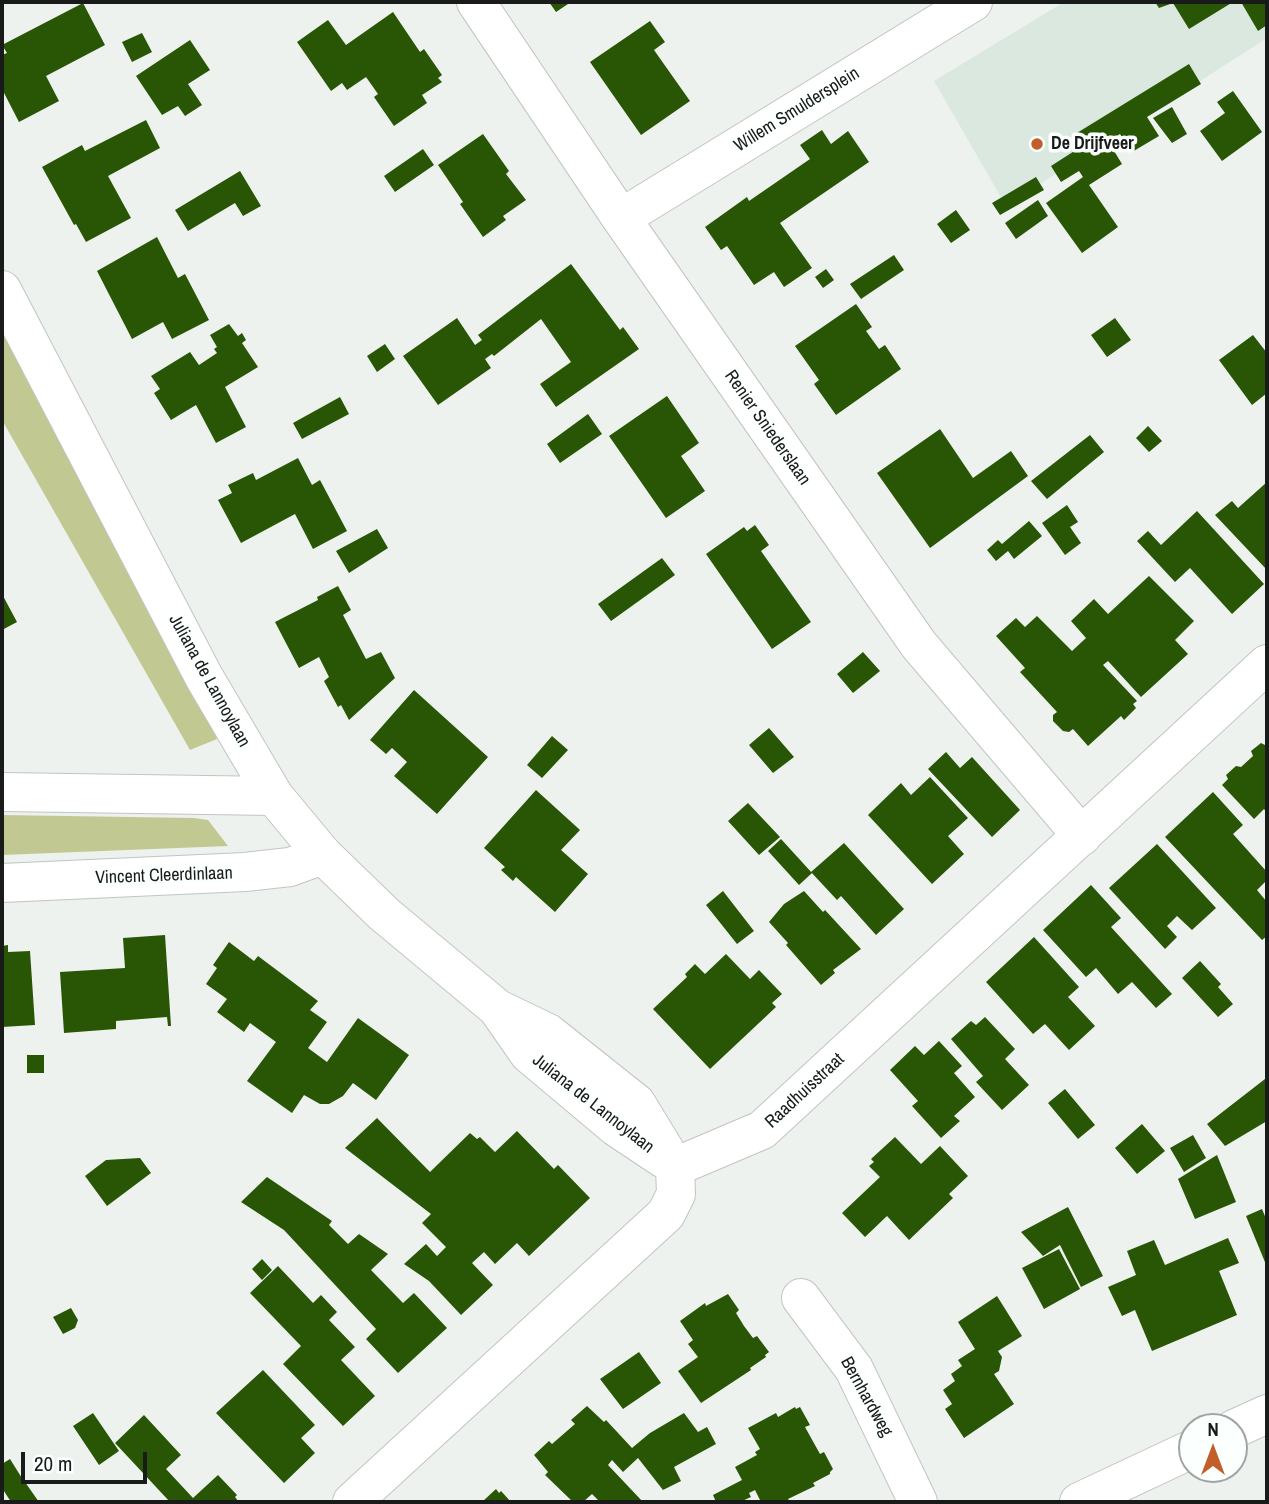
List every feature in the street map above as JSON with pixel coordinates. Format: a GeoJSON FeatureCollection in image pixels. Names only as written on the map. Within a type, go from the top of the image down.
{"type":"FeatureCollection","features":[{"type":"Feature","properties":{"kind":"street","name":"Renier Sniederslaan"},"geometry":{"type":"LineString","coordinates":[[476,2],[621,218],[919,645],[1082,836]]}},
{"type":"Feature","properties":{"kind":"street","name":"Willem Smuldersplein"},"geometry":{"type":"LineString","coordinates":[[621,218],[973,2]]}},
{"type":"Feature","properties":{"kind":"street","name":"Juliana de Lannoylaan"},"geometry":{"type":"LineString","coordinates":[[2,290],[204,677],[274,796],[323,855],[384,914],[498,1009],[529,1054],[616,1127],[675,1167]]}},
{"type":"Feature","properties":{"kind":"street","name":"Raadhuisstraat"},"geometry":{"type":"LineString","coordinates":[[675,1167],[762,1130],[1267,664]]}},
{"type":"Feature","properties":{"kind":"street"},"geometry":{"type":"LineString","coordinates":[[2,792],[274,796]]}},
{"type":"Feature","properties":{"kind":"street","name":"Vincent Cleerdinlaan"},"geometry":{"type":"LineString","coordinates":[[2,883],[245,872],[290,867],[323,855]]}},
{"type":"Feature","properties":{"kind":"street"},"geometry":{"type":"LineString","coordinates":[[352,1502],[666,1214],[676,1194],[675,1167]]}},
{"type":"Feature","properties":{"kind":"street","name":"Bernhardweg"},"geometry":{"type":"LineString","coordinates":[[802,1298],[854,1369],[918,1502]]}},
{"type":"Feature","properties":{"kind":"street"},"geometry":{"type":"LineString","coordinates":[[1248,1423],[1267,1414]]}},
{"type":"Feature","properties":{"kind":"street"},"geometry":{"type":"LineString","coordinates":[[1079,1502],[1178,1456]]}},
{"type":"Feature","properties":{"kind":"shaded area","name":"De Drijfveer"},"geometry":{"type":"Polygon","coordinates":[[[1064,2],[1267,2],[1267,38],[1006,206],[934,81],[1064,2]]]}},
{"type":"Feature","properties":{"kind":"green space"},"geometry":{"type":"Polygon","coordinates":[[[2,325],[217,739],[190,750],[2,420],[2,325]]]}},
{"type":"Feature","properties":{"kind":"green space"},"geometry":{"type":"Polygon","coordinates":[[[2,815],[194,818],[208,820],[228,846],[2,855],[2,815]]]}},
{"type":"Feature","properties":{"kind":"building"},"geometry":{"type":"Polygon","coordinates":[[[549,2],[571,2],[556,12],[549,2]]]}},
{"type":"Feature","properties":{"kind":"building"},"geometry":{"type":"Polygon","coordinates":[[[1155,2],[1233,2],[1189,29],[1173,3],[1159,8],[1155,2]]]}},
{"type":"Feature","properties":{"kind":"building"},"geometry":{"type":"Polygon","coordinates":[[[1241,2],[1267,2],[1267,25],[1258,31],[1241,2]]]}},
{"type":"Feature","properties":{"kind":"building"},"geometry":{"type":"Polygon","coordinates":[[[83,3],[105,45],[46,76],[59,101],[19,122],[2,89],[2,55],[7,53],[2,45],[83,3]]]}},
{"type":"Feature","properties":{"kind":"building"},"geometry":{"type":"Polygon","coordinates":[[[393,12],[420,52],[424,49],[442,75],[438,78],[442,82],[422,95],[427,103],[394,126],[374,97],[378,94],[366,77],[347,90],[342,83],[331,91],[297,42],[328,20],[346,45],[393,12]]]}},
{"type":"Feature","properties":{"kind":"building"},"geometry":{"type":"Polygon","coordinates":[[[650,21],[665,42],[654,50],[690,101],[641,135],[590,62],[650,21]]]}},
{"type":"Feature","properties":{"kind":"building"},"geometry":{"type":"Polygon","coordinates":[[[142,33],[152,52],[132,62],[122,42],[142,33]]]}},
{"type":"Feature","properties":{"kind":"building"},"geometry":{"type":"Polygon","coordinates":[[[190,40],[210,70],[188,84],[202,105],[185,116],[178,106],[162,115],[136,76],[190,40]]]}},
{"type":"Feature","properties":{"kind":"building"},"geometry":{"type":"Polygon","coordinates":[[[1189,64],[1201,84],[1147,117],[1159,136],[1132,152],[1120,134],[1108,141],[1122,164],[1089,185],[1118,227],[1082,253],[1046,203],[1083,177],[1079,171],[1061,182],[1051,166],[1079,148],[1072,136],[1189,64]]]}},
{"type":"Feature","properties":{"kind":"building"},"geometry":{"type":"Polygon","coordinates":[[[1233,91],[1262,132],[1222,161],[1200,131],[1225,113],[1217,102],[1233,91]]]}},
{"type":"Feature","properties":{"kind":"building"},"geometry":{"type":"Polygon","coordinates":[[[1172,107],[1187,134],[1172,143],[1153,118],[1172,107]]]}},
{"type":"Feature","properties":{"kind":"building"},"geometry":{"type":"Polygon","coordinates":[[[146,120],[160,148],[108,176],[131,218],[86,242],[42,167],[82,145],[85,151],[146,120]]]}},
{"type":"Feature","properties":{"kind":"building"},"geometry":{"type":"Polygon","coordinates":[[[822,130],[831,144],[848,131],[869,162],[780,223],[812,268],[784,287],[774,272],[754,285],[727,246],[721,250],[705,227],[747,197],[749,201],[810,159],[800,145],[822,130]]]}},
{"type":"Feature","properties":{"kind":"building"},"geometry":{"type":"Polygon","coordinates":[[[483,134],[509,171],[506,174],[526,200],[503,216],[506,220],[483,237],[438,165],[483,134]]]}},
{"type":"Feature","properties":{"kind":"building"},"geometry":{"type":"Polygon","coordinates":[[[423,149],[434,165],[395,192],[384,176],[423,149]]]}},
{"type":"Feature","properties":{"kind":"building"},"geometry":{"type":"Polygon","coordinates":[[[240,171],[261,206],[243,216],[235,203],[188,231],[175,210],[240,171]]]}},
{"type":"Feature","properties":{"kind":"building"},"geometry":{"type":"Polygon","coordinates":[[[1036,177],[1044,190],[1000,215],[992,203],[1036,177]]]}},
{"type":"Feature","properties":{"kind":"building"},"geometry":{"type":"Polygon","coordinates":[[[1038,200],[1048,216],[1016,239],[1005,223],[1038,200]]]}},
{"type":"Feature","properties":{"kind":"building"},"geometry":{"type":"Polygon","coordinates":[[[956,210],[970,230],[951,243],[937,224],[956,210]]]}},
{"type":"Feature","properties":{"kind":"building"},"geometry":{"type":"Polygon","coordinates":[[[157,237],[178,278],[185,274],[209,320],[172,339],[163,322],[132,339],[97,271],[157,237]]]}},
{"type":"Feature","properties":{"kind":"building"},"geometry":{"type":"Polygon","coordinates":[[[894,255],[904,270],[861,299],[850,284],[894,255]]]}},
{"type":"Feature","properties":{"kind":"building"},"geometry":{"type":"Polygon","coordinates":[[[571,264],[620,330],[623,327],[639,349],[556,407],[540,384],[571,362],[541,319],[494,356],[492,354],[485,359],[491,368],[438,405],[403,356],[457,318],[475,345],[482,340],[478,335],[571,264]]]}},
{"type":"Feature","properties":{"kind":"building"},"geometry":{"type":"Polygon","coordinates":[[[826,269],[834,280],[823,288],[815,277],[826,269]]]}},
{"type":"Feature","properties":{"kind":"building"},"geometry":{"type":"Polygon","coordinates":[[[856,304],[872,327],[866,331],[879,349],[885,345],[901,369],[836,415],[814,384],[819,380],[795,346],[856,304]]]}},
{"type":"Feature","properties":{"kind":"building"},"geometry":{"type":"Polygon","coordinates":[[[1115,318],[1131,340],[1107,357],[1091,335],[1115,318]]]}},
{"type":"Feature","properties":{"kind":"building"},"geometry":{"type":"Polygon","coordinates":[[[229,324],[238,336],[242,333],[246,340],[242,343],[258,367],[225,387],[246,427],[216,443],[196,405],[171,420],[154,393],[160,389],[151,376],[190,352],[199,365],[217,353],[214,349],[217,347],[210,335],[229,324]]]}},
{"type":"Feature","properties":{"kind":"building"},"geometry":{"type":"Polygon","coordinates":[[[1253,335],[1267,353],[1267,393],[1252,405],[1219,360],[1253,335]]]}},
{"type":"Feature","properties":{"kind":"building"},"geometry":{"type":"Polygon","coordinates":[[[385,344],[395,359],[377,372],[367,356],[385,344]]]}},
{"type":"Feature","properties":{"kind":"building"},"geometry":{"type":"Polygon","coordinates":[[[667,396],[699,443],[681,456],[705,491],[666,518],[609,436],[667,396]]]}},
{"type":"Feature","properties":{"kind":"building"},"geometry":{"type":"Polygon","coordinates":[[[340,397],[349,414],[302,439],[293,423],[340,397]]]}},
{"type":"Feature","properties":{"kind":"building"},"geometry":{"type":"Polygon","coordinates":[[[588,414],[602,434],[560,463],[547,444],[588,414]]]}},
{"type":"Feature","properties":{"kind":"building"},"geometry":{"type":"Polygon","coordinates":[[[1148,426],[1162,441],[1149,452],[1136,438],[1148,426]]]}},
{"type":"Feature","properties":{"kind":"building"},"geometry":{"type":"Polygon","coordinates":[[[940,429],[973,478],[1011,451],[1028,476],[930,548],[877,473],[940,429]]]}},
{"type":"Feature","properties":{"kind":"building"},"geometry":{"type":"Polygon","coordinates":[[[1090,435],[1104,452],[1047,499],[1031,481],[1090,435]]]}},
{"type":"Feature","properties":{"kind":"building"},"geometry":{"type":"Polygon","coordinates":[[[298,458],[312,485],[320,480],[347,531],[313,549],[295,514],[241,543],[218,500],[232,493],[228,485],[253,473],[256,480],[298,458]]]}},
{"type":"Feature","properties":{"kind":"building"},"geometry":{"type":"Polygon","coordinates":[[[1267,482],[1267,570],[1215,515],[1232,501],[1238,508],[1267,482]]]}},
{"type":"Feature","properties":{"kind":"building"},"geometry":{"type":"Polygon","coordinates":[[[1067,505],[1078,522],[1070,527],[1081,543],[1065,555],[1042,523],[1067,505]]]}},
{"type":"Feature","properties":{"kind":"building"},"geometry":{"type":"Polygon","coordinates":[[[1197,511],[1264,584],[1232,614],[1190,568],[1175,582],[1137,541],[1148,531],[1161,545],[1197,511]]]}},
{"type":"Feature","properties":{"kind":"building"},"geometry":{"type":"Polygon","coordinates":[[[1029,521],[1042,536],[1014,559],[1008,551],[996,561],[987,550],[998,540],[1002,544],[1029,521]]]}},
{"type":"Feature","properties":{"kind":"building"},"geometry":{"type":"Polygon","coordinates":[[[755,525],[769,545],[761,551],[811,622],[772,649],[706,554],[744,527],[747,531],[755,525]]]}},
{"type":"Feature","properties":{"kind":"building"},"geometry":{"type":"Polygon","coordinates":[[[377,529],[388,548],[349,573],[336,551],[377,529]]]}},
{"type":"Feature","properties":{"kind":"building"},"geometry":{"type":"Polygon","coordinates":[[[662,558],[675,575],[611,621],[598,604],[662,558]]]}},
{"type":"Feature","properties":{"kind":"building"},"geometry":{"type":"Polygon","coordinates":[[[1149,576],[1194,621],[1175,640],[1188,654],[1141,697],[1108,661],[1103,665],[1137,701],[1133,704],[1136,708],[1124,720],[1121,716],[1088,746],[1073,729],[1069,732],[1063,731],[1053,721],[1053,715],[1057,712],[1020,672],[1025,668],[996,636],[1016,618],[1025,627],[1037,616],[1072,651],[1086,638],[1071,621],[1094,599],[1108,614],[1149,576]]]}},
{"type":"Feature","properties":{"kind":"building"},"geometry":{"type":"Polygon","coordinates":[[[338,586],[351,610],[343,615],[366,659],[381,652],[395,678],[349,720],[341,705],[338,707],[324,681],[329,677],[319,657],[299,668],[275,622],[318,600],[317,597],[338,586]]]}},
{"type":"Feature","properties":{"kind":"building"},"geometry":{"type":"Polygon","coordinates":[[[2,594],[17,622],[2,630],[2,594]]]}},
{"type":"Feature","properties":{"kind":"building"},"geometry":{"type":"Polygon","coordinates":[[[863,652],[880,671],[853,693],[837,674],[863,652]]]}},
{"type":"Feature","properties":{"kind":"building"},"geometry":{"type":"Polygon","coordinates":[[[414,690],[488,757],[437,814],[394,776],[407,762],[392,748],[386,754],[370,740],[414,690]]]}},
{"type":"Feature","properties":{"kind":"building"},"geometry":{"type":"Polygon","coordinates":[[[769,728],[794,757],[773,773],[749,745],[769,728]]]}},
{"type":"Feature","properties":{"kind":"building"},"geometry":{"type":"Polygon","coordinates":[[[552,736],[568,750],[542,778],[527,765],[552,736]]]}},
{"type":"Feature","properties":{"kind":"building"},"geometry":{"type":"Polygon","coordinates":[[[1261,743],[1267,743],[1267,813],[1264,809],[1254,819],[1222,785],[1228,779],[1226,775],[1236,766],[1241,767],[1253,756],[1251,751],[1261,743]]]}},
{"type":"Feature","properties":{"kind":"building"},"geometry":{"type":"Polygon","coordinates":[[[946,752],[960,768],[972,757],[1020,810],[992,837],[928,769],[946,752]]]}},
{"type":"Feature","properties":{"kind":"building"},"geometry":{"type":"Polygon","coordinates":[[[930,777],[968,818],[948,836],[964,854],[932,884],[868,815],[901,783],[911,795],[930,777]]]}},
{"type":"Feature","properties":{"kind":"building"},"geometry":{"type":"Polygon","coordinates":[[[536,790],[580,830],[561,850],[588,874],[555,912],[516,877],[513,881],[501,870],[505,867],[484,848],[536,790]]]}},
{"type":"Feature","properties":{"kind":"building"},"geometry":{"type":"Polygon","coordinates":[[[1213,792],[1243,825],[1233,834],[1267,872],[1267,880],[1257,890],[1267,902],[1267,936],[1262,940],[1165,837],[1213,792]]]}},
{"type":"Feature","properties":{"kind":"building"},"geometry":{"type":"Polygon","coordinates":[[[748,803],[780,837],[759,855],[728,821],[748,803]]]}},
{"type":"Feature","properties":{"kind":"building"},"geometry":{"type":"Polygon","coordinates":[[[781,839],[812,873],[799,885],[768,851],[781,839]]]}},
{"type":"Feature","properties":{"kind":"building"},"geometry":{"type":"Polygon","coordinates":[[[844,843],[904,909],[876,935],[841,896],[837,900],[811,872],[844,843]]]}},
{"type":"Feature","properties":{"kind":"building"},"geometry":{"type":"Polygon","coordinates":[[[1157,844],[1216,908],[1192,930],[1177,916],[1167,926],[1177,937],[1165,949],[1109,888],[1157,844]]]}},
{"type":"Feature","properties":{"kind":"building"},"geometry":{"type":"Polygon","coordinates":[[[1091,885],[1121,918],[1111,927],[1172,994],[1156,1008],[1132,982],[1118,994],[1096,968],[1086,977],[1043,930],[1091,885]]]}},
{"type":"Feature","properties":{"kind":"building"},"geometry":{"type":"Polygon","coordinates":[[[723,891],[754,931],[737,944],[706,905],[723,891]]]}},
{"type":"Feature","properties":{"kind":"building"},"geometry":{"type":"Polygon","coordinates":[[[804,891],[861,949],[833,970],[835,973],[821,985],[769,922],[784,904],[804,891]]]}},
{"type":"Feature","properties":{"kind":"building"},"geometry":{"type":"Polygon","coordinates":[[[165,935],[171,1026],[168,1026],[167,1017],[116,1021],[116,1029],[64,1033],[60,972],[125,968],[123,938],[165,935]]]}},
{"type":"Feature","properties":{"kind":"building"},"geometry":{"type":"Polygon","coordinates":[[[1034,937],[1079,987],[1068,997],[1095,1026],[1069,1050],[1045,1024],[1033,1034],[986,982],[1034,937]]]}},
{"type":"Feature","properties":{"kind":"building"},"geometry":{"type":"Polygon","coordinates":[[[229,942],[254,961],[258,956],[318,1001],[310,1010],[327,1022],[308,1048],[327,1062],[358,1018],[409,1055],[376,1100],[353,1083],[343,1096],[329,1104],[320,1104],[304,1095],[292,1113],[247,1081],[276,1042],[250,1023],[244,1032],[217,1012],[227,999],[206,984],[217,968],[213,965],[229,942]]]}},
{"type":"Feature","properties":{"kind":"building"},"geometry":{"type":"Polygon","coordinates":[[[8,945],[8,952],[30,951],[35,1025],[2,1027],[2,946],[8,945]]]}},
{"type":"Feature","properties":{"kind":"building"},"geometry":{"type":"Polygon","coordinates":[[[726,954],[750,979],[759,970],[782,994],[772,1003],[776,1007],[710,1069],[653,1009],[687,977],[685,974],[695,964],[705,974],[726,954]]]}},
{"type":"Feature","properties":{"kind":"building"},"geometry":{"type":"Polygon","coordinates":[[[1200,961],[1221,984],[1218,987],[1233,1004],[1218,1017],[1182,978],[1200,961]]]}},
{"type":"Feature","properties":{"kind":"building"},"geometry":{"type":"Polygon","coordinates":[[[985,1017],[1015,1049],[1005,1059],[1029,1085],[1002,1110],[976,1082],[983,1076],[951,1039],[971,1021],[976,1025],[985,1017]]]}},
{"type":"Feature","properties":{"kind":"building"},"geometry":{"type":"Polygon","coordinates":[[[939,1041],[962,1066],[954,1073],[975,1097],[954,1116],[960,1121],[941,1138],[912,1106],[918,1101],[890,1070],[915,1046],[924,1055],[939,1041]]]}},
{"type":"Feature","properties":{"kind":"building"},"geometry":{"type":"Polygon","coordinates":[[[27,1055],[44,1055],[44,1073],[27,1073],[27,1055]]]}},
{"type":"Feature","properties":{"kind":"building"},"geometry":{"type":"Polygon","coordinates":[[[1265,1079],[1267,1121],[1225,1146],[1207,1124],[1265,1079]]]}},
{"type":"Feature","properties":{"kind":"building"},"geometry":{"type":"Polygon","coordinates":[[[1065,1089],[1095,1125],[1078,1139],[1048,1103],[1065,1089]]]}},
{"type":"Feature","properties":{"kind":"building"},"geometry":{"type":"Polygon","coordinates":[[[377,1118],[430,1172],[470,1133],[477,1139],[480,1137],[495,1152],[517,1131],[554,1169],[558,1165],[590,1198],[529,1256],[517,1243],[495,1264],[484,1252],[472,1263],[493,1285],[461,1315],[429,1281],[404,1264],[426,1244],[437,1256],[446,1247],[422,1223],[431,1214],[345,1148],[377,1118]]]}},
{"type":"Feature","properties":{"kind":"building"},"geometry":{"type":"Polygon","coordinates":[[[1142,1124],[1165,1151],[1137,1174],[1115,1148],[1142,1124]]]}},
{"type":"Feature","properties":{"kind":"building"},"geometry":{"type":"Polygon","coordinates":[[[1193,1135],[1206,1158],[1184,1172],[1170,1148],[1193,1135]]]}},
{"type":"Feature","properties":{"kind":"building"},"geometry":{"type":"Polygon","coordinates":[[[895,1137],[921,1164],[940,1146],[968,1176],[949,1194],[953,1198],[909,1240],[887,1216],[865,1237],[842,1213],[880,1177],[869,1166],[874,1162],[871,1159],[895,1137]]]}},
{"type":"Feature","properties":{"kind":"building"},"geometry":{"type":"Polygon","coordinates":[[[1217,1155],[1236,1202],[1195,1219],[1178,1179],[1217,1155]]]}},
{"type":"Feature","properties":{"kind":"building"},"geometry":{"type":"Polygon","coordinates":[[[140,1158],[151,1173],[107,1206],[85,1176],[106,1160],[140,1158]]]}},
{"type":"Feature","properties":{"kind":"building"},"geometry":{"type":"Polygon","coordinates":[[[267,1177],[332,1221],[329,1225],[348,1244],[359,1234],[388,1254],[371,1270],[403,1303],[414,1293],[447,1328],[398,1373],[366,1339],[376,1329],[284,1230],[241,1202],[267,1177]]]}},
{"type":"Feature","properties":{"kind":"building"},"geometry":{"type":"Polygon","coordinates":[[[1068,1207],[1103,1276],[1081,1287],[1060,1245],[1043,1256],[1021,1232],[1068,1207]]]}},
{"type":"Feature","properties":{"kind":"building"},"geometry":{"type":"Polygon","coordinates":[[[1262,1209],[1267,1221],[1267,1267],[1246,1216],[1262,1209]]]}},
{"type":"Feature","properties":{"kind":"building"},"geometry":{"type":"Polygon","coordinates":[[[1228,1238],[1239,1263],[1219,1271],[1237,1315],[1152,1351],[1135,1310],[1122,1316],[1108,1287],[1136,1275],[1127,1251],[1154,1240],[1165,1265],[1228,1238]]]}},
{"type":"Feature","properties":{"kind":"building"},"geometry":{"type":"Polygon","coordinates":[[[1059,1249],[1080,1289],[1044,1309],[1022,1268],[1059,1249]]]}},
{"type":"Feature","properties":{"kind":"building"},"geometry":{"type":"Polygon","coordinates":[[[262,1259],[272,1270],[262,1280],[252,1269],[262,1259]]]}},
{"type":"Feature","properties":{"kind":"building"},"geometry":{"type":"Polygon","coordinates":[[[278,1266],[313,1303],[321,1295],[337,1312],[329,1320],[355,1347],[341,1360],[375,1396],[343,1426],[283,1364],[301,1346],[250,1293],[278,1266]]]}},
{"type":"Feature","properties":{"kind":"building"},"geometry":{"type":"Polygon","coordinates":[[[728,1294],[739,1310],[736,1313],[744,1326],[753,1338],[757,1336],[769,1352],[750,1368],[751,1370],[701,1403],[678,1371],[698,1357],[688,1344],[693,1340],[680,1321],[705,1303],[706,1306],[728,1294]]]}},
{"type":"Feature","properties":{"kind":"building"},"geometry":{"type":"Polygon","coordinates":[[[997,1296],[1022,1336],[998,1351],[1002,1357],[999,1371],[994,1374],[1014,1404],[964,1438],[945,1409],[952,1404],[943,1390],[955,1381],[951,1374],[962,1366],[958,1360],[975,1349],[958,1322],[997,1296]]]}},
{"type":"Feature","properties":{"kind":"building"},"geometry":{"type":"Polygon","coordinates":[[[71,1308],[78,1320],[75,1328],[63,1334],[53,1317],[71,1308]]]}},
{"type":"Feature","properties":{"kind":"building"},"geometry":{"type":"Polygon","coordinates":[[[639,1352],[661,1383],[623,1409],[600,1379],[639,1352]]]}},
{"type":"Feature","properties":{"kind":"building"},"geometry":{"type":"Polygon","coordinates":[[[263,1370],[315,1425],[301,1438],[315,1453],[284,1483],[216,1413],[263,1370]]]}},
{"type":"Feature","properties":{"kind":"building"},"geometry":{"type":"Polygon","coordinates":[[[587,1406],[604,1422],[606,1420],[632,1448],[650,1433],[684,1413],[698,1432],[707,1427],[716,1444],[674,1467],[681,1481],[663,1490],[638,1458],[623,1472],[612,1460],[608,1465],[643,1502],[600,1502],[592,1494],[583,1502],[573,1502],[545,1475],[548,1472],[534,1455],[549,1441],[552,1444],[575,1424],[571,1420],[587,1406]]]}},
{"type":"Feature","properties":{"kind":"building"},"geometry":{"type":"Polygon","coordinates":[[[800,1407],[810,1425],[805,1427],[820,1454],[824,1452],[833,1469],[830,1474],[813,1483],[815,1486],[788,1499],[790,1502],[761,1502],[755,1490],[749,1493],[751,1497],[740,1502],[716,1502],[713,1495],[742,1480],[735,1467],[757,1455],[755,1452],[760,1449],[748,1428],[776,1413],[778,1417],[800,1407]]]}},
{"type":"Feature","properties":{"kind":"building"},"geometry":{"type":"Polygon","coordinates":[[[93,1413],[119,1451],[99,1465],[73,1426],[93,1413]]]}},
{"type":"Feature","properties":{"kind":"building"},"geometry":{"type":"Polygon","coordinates":[[[144,1415],[181,1455],[166,1469],[193,1498],[218,1475],[237,1495],[235,1497],[239,1502],[170,1502],[115,1443],[144,1415]]]}},
{"type":"Feature","properties":{"kind":"building"},"geometry":{"type":"Polygon","coordinates":[[[10,1459],[39,1502],[11,1502],[2,1488],[2,1464],[10,1459]]]}},
{"type":"Feature","properties":{"kind":"building"},"geometry":{"type":"Polygon","coordinates":[[[496,1489],[499,1493],[501,1491],[511,1502],[482,1502],[496,1489]]]}},
{"type":"Feature","properties":{"kind":"place","name":"De Drijfveer"},"geometry":{"type":"Point","coordinates":[1037,144]}}]}
